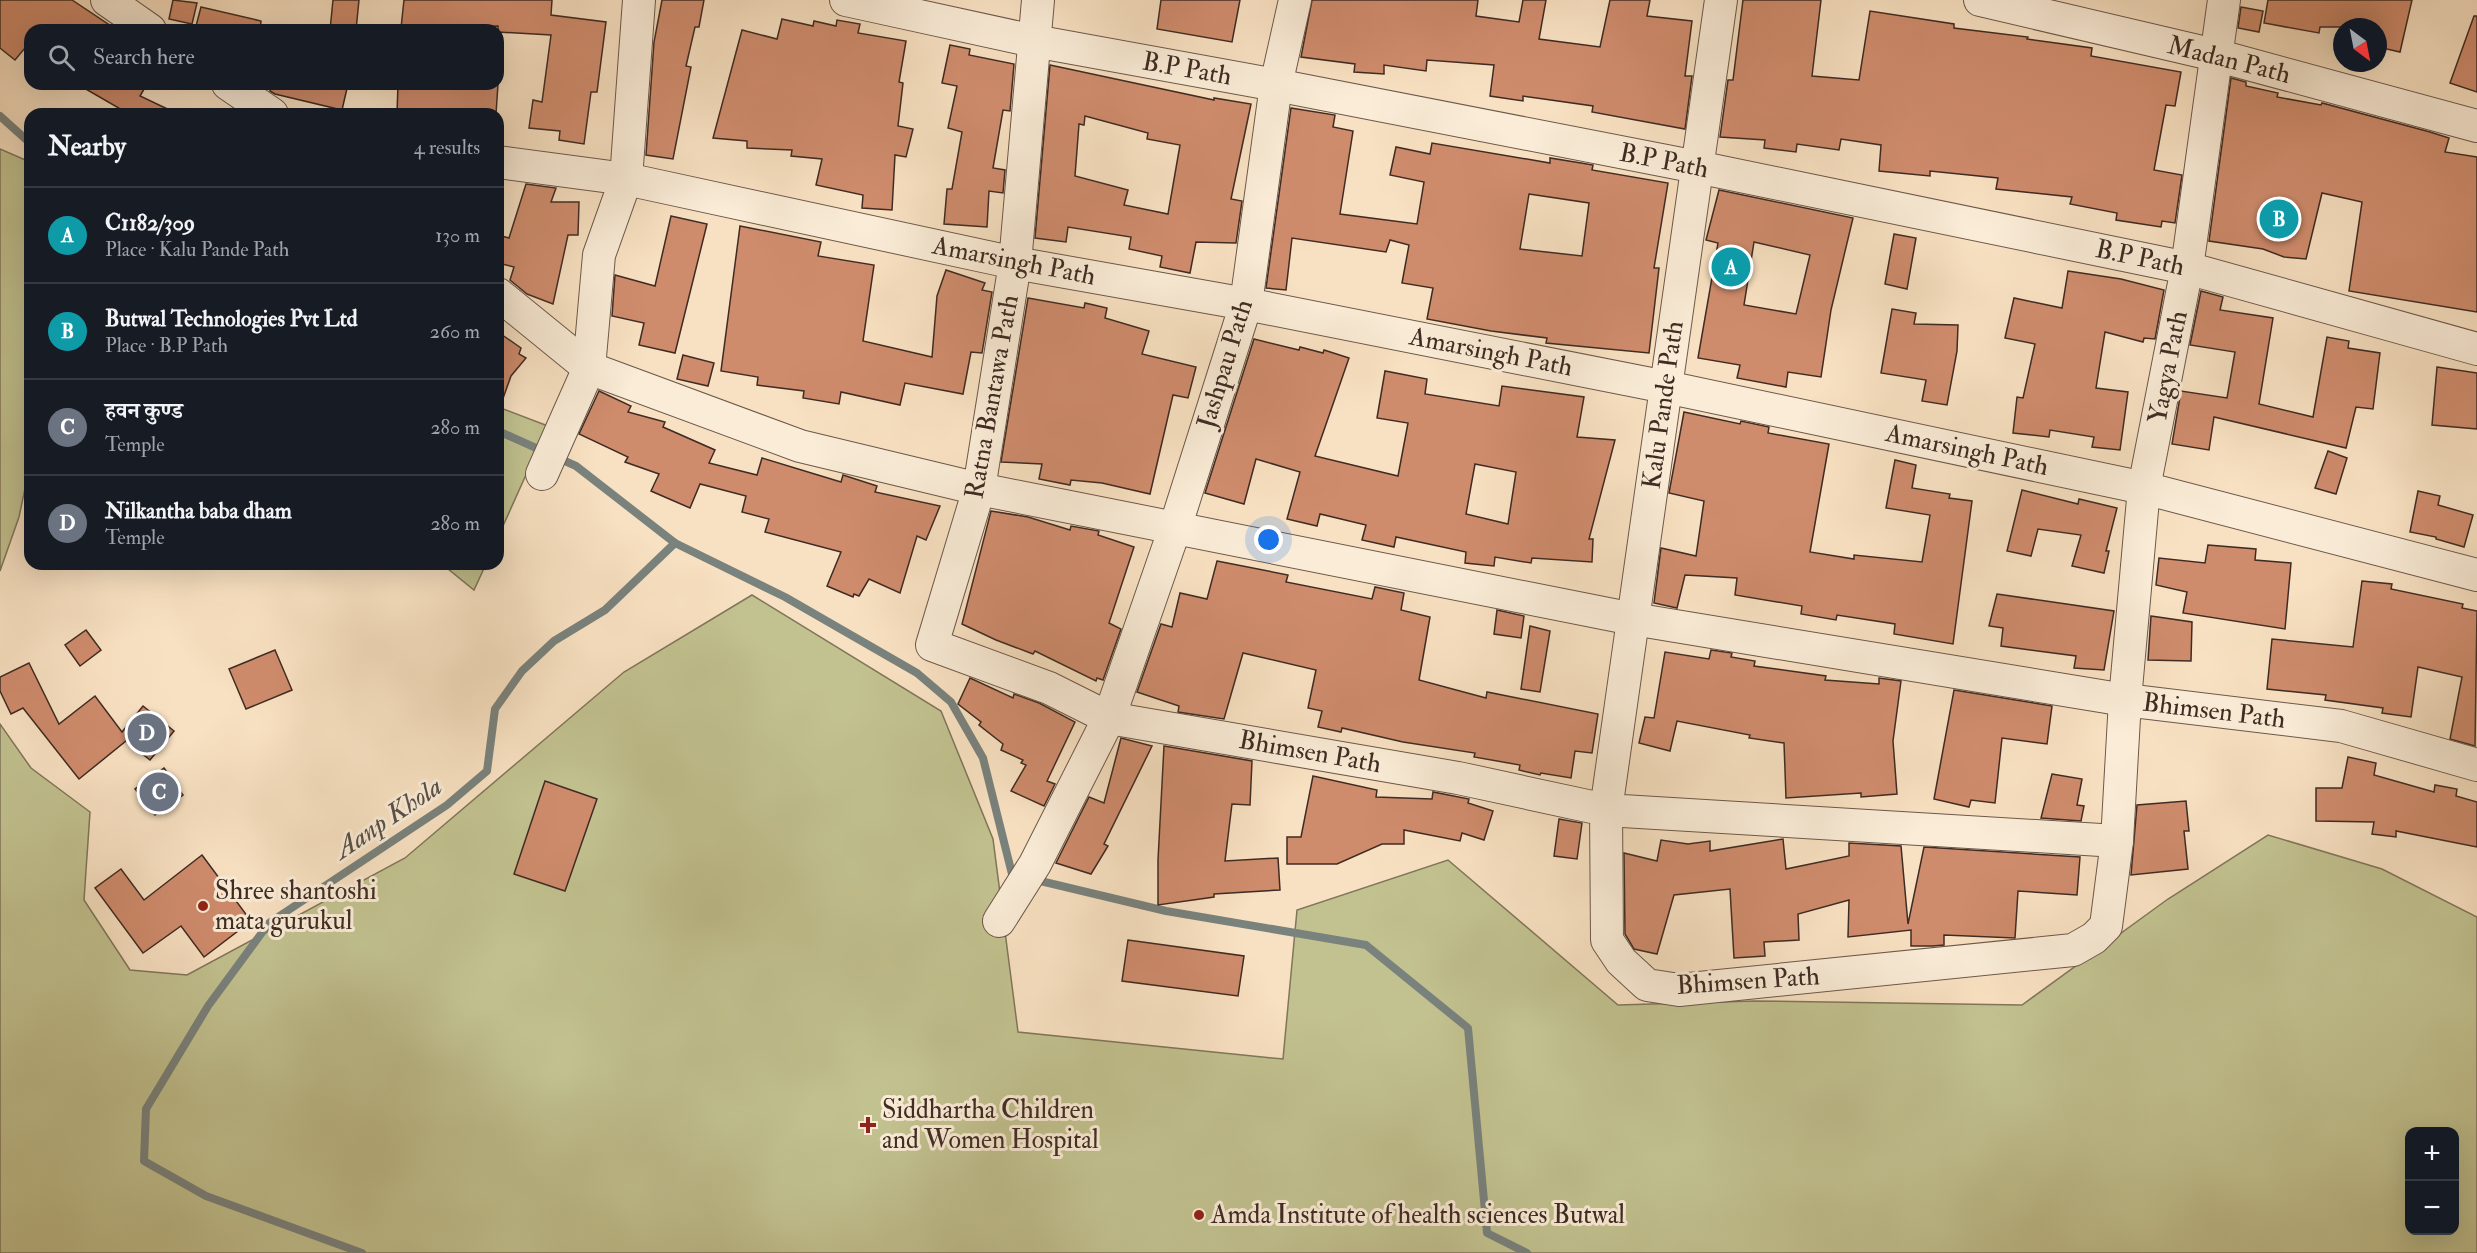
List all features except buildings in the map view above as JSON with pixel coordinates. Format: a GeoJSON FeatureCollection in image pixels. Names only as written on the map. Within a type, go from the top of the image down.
{"type":"FeatureCollection","features":[{"type":"Feature","properties":{"kind":"street"},"geometry":{"type":"LineString","coordinates":[[106,0],[141,24]]}},
{"type":"Feature","properties":{"kind":"street"},"geometry":{"type":"LineString","coordinates":[[542,474],[589,368],[599,255],[626,179],[639,0]]}},
{"type":"Feature","properties":{"kind":"street","name":"B.P Path"},"geometry":{"type":"LineString","coordinates":[[846,0],[1034,41],[1276,85],[1697,167],[2187,268],[2477,349]]}},
{"type":"Feature","properties":{"kind":"street","name":"Ratna Bantawa Path"},"geometry":{"type":"LineString","coordinates":[[932,645],[980,489],[1015,263],[1027,148],[1038,0]]}},
{"type":"Feature","properties":{"kind":"street","name":"Jashpau Path"},"geometry":{"type":"LineString","coordinates":[[999,921],[1035,864],[1109,718],[1175,528],[1246,303],[1276,85],[1295,0]]}},
{"type":"Feature","properties":{"kind":"street","name":"Kalu Pande Path"},"geometry":{"type":"LineString","coordinates":[[1606,810],[1720,0]]}},
{"type":"Feature","properties":{"kind":"street","name":"Madan Path"},"geometry":{"type":"LineString","coordinates":[[1980,0],[2215,55],[2477,126]]}},
{"type":"Feature","properties":{"kind":"street","name":"Yagya Path"},"geometry":{"type":"LineString","coordinates":[[2125,700],[2144,488],[2187,268],[2224,0]]}},
{"type":"Feature","properties":{"kind":"street"},"geometry":{"type":"LineString","coordinates":[[237,90],[263,108]]}},
{"type":"Feature","properties":{"kind":"street","name":"Amarsingh Path"},"geometry":{"type":"LineString","coordinates":[[504,163],[626,179],[1015,263],[1246,303],[1666,387],[2144,488],[2477,575]]}},
{"type":"Feature","properties":{"kind":"street"},"geometry":{"type":"LineString","coordinates":[[504,299],[589,368],[800,446],[980,489],[1633,619],[2125,700]]}},
{"type":"Feature","properties":{"kind":"street","name":"Bhimsen Path"},"geometry":{"type":"LineString","coordinates":[[932,645],[1050,688],[1109,718],[1458,778],[1606,810],[1607,940],[1621,961],[1647,985],[1679,990],[2073,950],[2094,938],[2106,926],[2117,841],[2125,700],[2341,726],[2477,765]]}},
{"type":"Feature","properties":{"kind":"street"},"geometry":{"type":"LineString","coordinates":[[1606,810],[2117,841]]}},
{"type":"Feature","properties":{"kind":"green space"},"geometry":{"type":"Polygon","coordinates":[[[0,149],[24,159],[24,493],[19,517],[0,571],[0,149]]]}},
{"type":"Feature","properties":{"kind":"green space"},"geometry":{"type":"Polygon","coordinates":[[[504,409],[548,426],[504,524],[504,409]]]}},
{"type":"Feature","properties":{"kind":"green space"},"geometry":{"type":"Polygon","coordinates":[[[449,570],[483,570],[474,590],[449,570]]]}},
{"type":"Feature","properties":{"kind":"green space"},"geometry":{"type":"Polygon","coordinates":[[[752,595],[941,711],[993,839],[1018,1032],[1283,1059],[1297,910],[1448,860],[1618,1005],[1755,1001],[2022,1005],[2168,899],[2268,835],[2382,869],[2477,917],[2477,1253],[0,1253],[0,724],[31,768],[90,812],[84,900],[130,970],[187,975],[405,858],[624,672],[752,595]]]}},
{"type":"Feature","properties":{"kind":"waterway"},"geometry":{"type":"LineString","coordinates":[[0,116],[24,138]]}},
{"type":"Feature","properties":{"kind":"waterway"},"geometry":{"type":"LineString","coordinates":[[504,434],[576,466],[675,543],[785,597],[917,673],[951,702],[983,758],[1012,874],[1019,875]]}},
{"type":"Feature","properties":{"kind":"waterway","name":"Aanp Khola"},"geometry":{"type":"LineString","coordinates":[[362,1253],[206,1196],[144,1161],[146,1109],[208,1006],[269,923],[447,805],[487,771],[495,709],[522,671],[554,641],[605,610],[675,543]]}},
{"type":"Feature","properties":{"kind":"waterway"},"geometry":{"type":"LineString","coordinates":[[1032,879],[1166,911],[1366,945],[1468,1028],[1487,1233],[1527,1253]]}},
{"type":"Feature","properties":{"kind":"place","name":"Butwal Technologies Pvt Ltd"},"geometry":{"type":"Point","coordinates":[2279,219]}},
{"type":"Feature","properties":{"kind":"place","name":"C1182/309"},"geometry":{"type":"Point","coordinates":[1731,267]}},
{"type":"Feature","properties":{"kind":"place","name":"Nilkantha baba dham"},"geometry":{"type":"Point","coordinates":[147,733]}},
{"type":"Feature","properties":{"kind":"place","name":"हवन कुण्ड"},"geometry":{"type":"Point","coordinates":[159,792]}},
{"type":"Feature","properties":{"kind":"place","name":"Shree shantoshi mata gurukul"},"geometry":{"type":"Point","coordinates":[203,906]}},
{"type":"Feature","properties":{"kind":"place","name":"Siddhartha Children and Women Hospital"},"geometry":{"type":"Point","coordinates":[868,1125]}},
{"type":"Feature","properties":{"kind":"place","name":"Amda Institute of health sciences Butwal"},"geometry":{"type":"Point","coordinates":[1199,1215]}}]}
